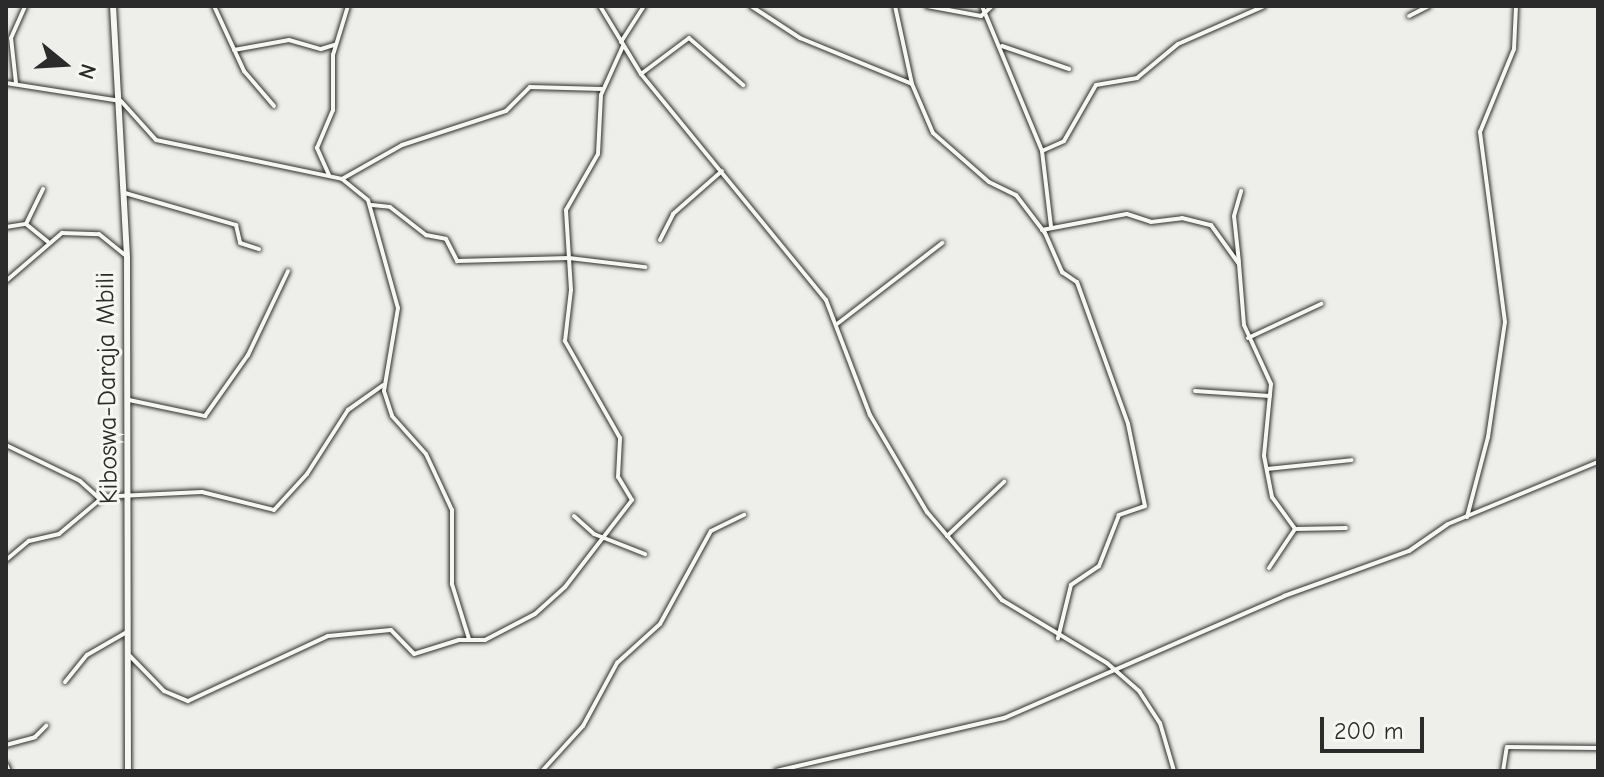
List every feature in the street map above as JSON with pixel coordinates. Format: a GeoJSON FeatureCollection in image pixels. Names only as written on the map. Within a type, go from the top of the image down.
{"type":"FeatureCollection","features":[{"type":"Feature","properties":{"kind":"main road","name":"Kiboswa-Daraja Mbili"},"geometry":{"type":"LineString","coordinates":[[113,6],[127,257],[128,771]]}},
{"type":"Feature","properties":{"kind":"street"},"geometry":{"type":"LineString","coordinates":[[16,83],[11,38],[25,6]]}},
{"type":"Feature","properties":{"kind":"street"},"geometry":{"type":"LineString","coordinates":[[214,6],[252,83],[274,106]]}},
{"type":"Feature","properties":{"kind":"street"},"geometry":{"type":"LineString","coordinates":[[329,176],[317,148],[333,110],[336,44],[348,6]]}},
{"type":"Feature","properties":{"kind":"street"},"geometry":{"type":"LineString","coordinates":[[600,6],[641,74],[814,284],[837,324],[896,464],[947,536],[1002,600],[1058,638],[1112,669],[1139,691],[1160,723],[1174,771]]}},
{"type":"Feature","properties":{"kind":"street"},"geometry":{"type":"LineString","coordinates":[[130,656],[164,691],[188,701],[328,636],[391,630],[414,654],[469,639],[494,637],[535,614],[603,538],[632,500],[618,477],[620,438],[565,341],[569,258],[566,210],[598,154],[603,89],[622,44],[644,6]]}},
{"type":"Feature","properties":{"kind":"street"},"geometry":{"type":"LineString","coordinates":[[751,6],[800,38],[912,84]]}},
{"type":"Feature","properties":{"kind":"street"},"geometry":{"type":"LineString","coordinates":[[895,6],[912,84],[933,133],[989,182],[1016,195],[1042,230],[1062,272],[1079,288],[1128,424],[1147,500],[1119,515],[1099,566],[1071,585],[1058,638]]}},
{"type":"Feature","properties":{"kind":"street"},"geometry":{"type":"LineString","coordinates":[[927,6],[984,14]]}},
{"type":"Feature","properties":{"kind":"street"},"geometry":{"type":"LineString","coordinates":[[982,6],[1002,46],[1042,151],[1051,226]]}},
{"type":"Feature","properties":{"kind":"street"},"geometry":{"type":"LineString","coordinates":[[984,14],[992,6]]}},
{"type":"Feature","properties":{"kind":"street"},"geometry":{"type":"LineString","coordinates":[[1042,151],[1064,141],[1096,85],[1137,78],[1178,44],[1264,6]]}},
{"type":"Feature","properties":{"kind":"street"},"geometry":{"type":"LineString","coordinates":[[1409,16],[1429,6]]}},
{"type":"Feature","properties":{"kind":"street"},"geometry":{"type":"LineString","coordinates":[[1467,517],[1488,437],[1505,322],[1480,132],[1514,49],[1516,6]]}},
{"type":"Feature","properties":{"kind":"street"},"geometry":{"type":"LineString","coordinates":[[641,74],[689,38],[743,85]]}},
{"type":"Feature","properties":{"kind":"street"},"geometry":{"type":"LineString","coordinates":[[234,50],[289,40],[321,49],[336,44]]}},
{"type":"Feature","properties":{"kind":"street"},"geometry":{"type":"LineString","coordinates":[[1002,46],[1069,69]]}},
{"type":"Feature","properties":{"kind":"street"},"geometry":{"type":"LineString","coordinates":[[6,83],[118,102],[163,142],[342,179],[372,205],[390,207],[426,235],[446,239],[457,261],[569,258],[645,267]]}},
{"type":"Feature","properties":{"kind":"street"},"geometry":{"type":"LineString","coordinates":[[342,179],[402,145],[506,111],[530,87],[603,89]]}},
{"type":"Feature","properties":{"kind":"street"},"geometry":{"type":"LineString","coordinates":[[660,240],[673,214],[711,188],[722,171]]}},
{"type":"Feature","properties":{"kind":"street"},"geometry":{"type":"LineString","coordinates":[[26,224],[43,189]]}},
{"type":"Feature","properties":{"kind":"street"},"geometry":{"type":"LineString","coordinates":[[1241,191],[1234,216],[1248,338],[1268,374],[1267,469],[1272,497],[1295,529]]}},
{"type":"Feature","properties":{"kind":"street"},"geometry":{"type":"LineString","coordinates":[[125,193],[236,225],[240,243],[259,249]]}},
{"type":"Feature","properties":{"kind":"street"},"geometry":{"type":"LineString","coordinates":[[372,205],[399,315],[383,385],[392,416],[426,454],[452,510],[452,584],[469,639]]}},
{"type":"Feature","properties":{"kind":"street"},"geometry":{"type":"LineString","coordinates":[[1042,230],[1127,214],[1151,222],[1202,220],[1239,264]]}},
{"type":"Feature","properties":{"kind":"street"},"geometry":{"type":"LineString","coordinates":[[6,227],[26,224],[48,242]]}},
{"type":"Feature","properties":{"kind":"street"},"geometry":{"type":"LineString","coordinates":[[6,281],[48,242],[87,232],[108,239],[127,257]]}},
{"type":"Feature","properties":{"kind":"street"},"geometry":{"type":"LineString","coordinates":[[837,324],[942,243]]}},
{"type":"Feature","properties":{"kind":"street"},"geometry":{"type":"LineString","coordinates":[[129,400],[205,416],[248,355],[288,271]]}},
{"type":"Feature","properties":{"kind":"street"},"geometry":{"type":"LineString","coordinates":[[1248,338],[1321,304]]}},
{"type":"Feature","properties":{"kind":"street"},"geometry":{"type":"LineString","coordinates":[[6,560],[29,541],[59,534],[103,498],[202,492],[274,510],[307,474],[348,410],[383,385]]}},
{"type":"Feature","properties":{"kind":"street"},"geometry":{"type":"LineString","coordinates":[[1195,391],[1270,396]]}},
{"type":"Feature","properties":{"kind":"street"},"geometry":{"type":"LineString","coordinates":[[6,445],[103,498]]}},
{"type":"Feature","properties":{"kind":"street"},"geometry":{"type":"LineString","coordinates":[[1267,469],[1352,460]]}},
{"type":"Feature","properties":{"kind":"street"},"geometry":{"type":"LineString","coordinates":[[776,771],[989,723],[1112,669],[1409,551],[1467,517],[1598,462]]}},
{"type":"Feature","properties":{"kind":"street"},"geometry":{"type":"LineString","coordinates":[[947,536],[1004,482]]}},
{"type":"Feature","properties":{"kind":"street"},"geometry":{"type":"LineString","coordinates":[[542,771],[583,726],[617,663],[660,624],[711,531],[744,515]]}},
{"type":"Feature","properties":{"kind":"street"},"geometry":{"type":"LineString","coordinates":[[574,516],[603,538],[645,554]]}},
{"type":"Feature","properties":{"kind":"street"},"geometry":{"type":"LineString","coordinates":[[1295,529],[1346,528]]}},
{"type":"Feature","properties":{"kind":"street"},"geometry":{"type":"LineString","coordinates":[[1269,568],[1295,529]]}},
{"type":"Feature","properties":{"kind":"street"},"geometry":{"type":"LineString","coordinates":[[65,682],[87,655],[130,631]]}},
{"type":"Feature","properties":{"kind":"street"},"geometry":{"type":"LineString","coordinates":[[6,745],[35,737],[46,726]]}},
{"type":"Feature","properties":{"kind":"street"},"geometry":{"type":"LineString","coordinates":[[1503,771],[1507,747],[1598,748]]}},
{"type":"Feature","properties":{"kind":"street"},"geometry":{"type":"LineString","coordinates":[[6,764],[9,771]]}}]}
